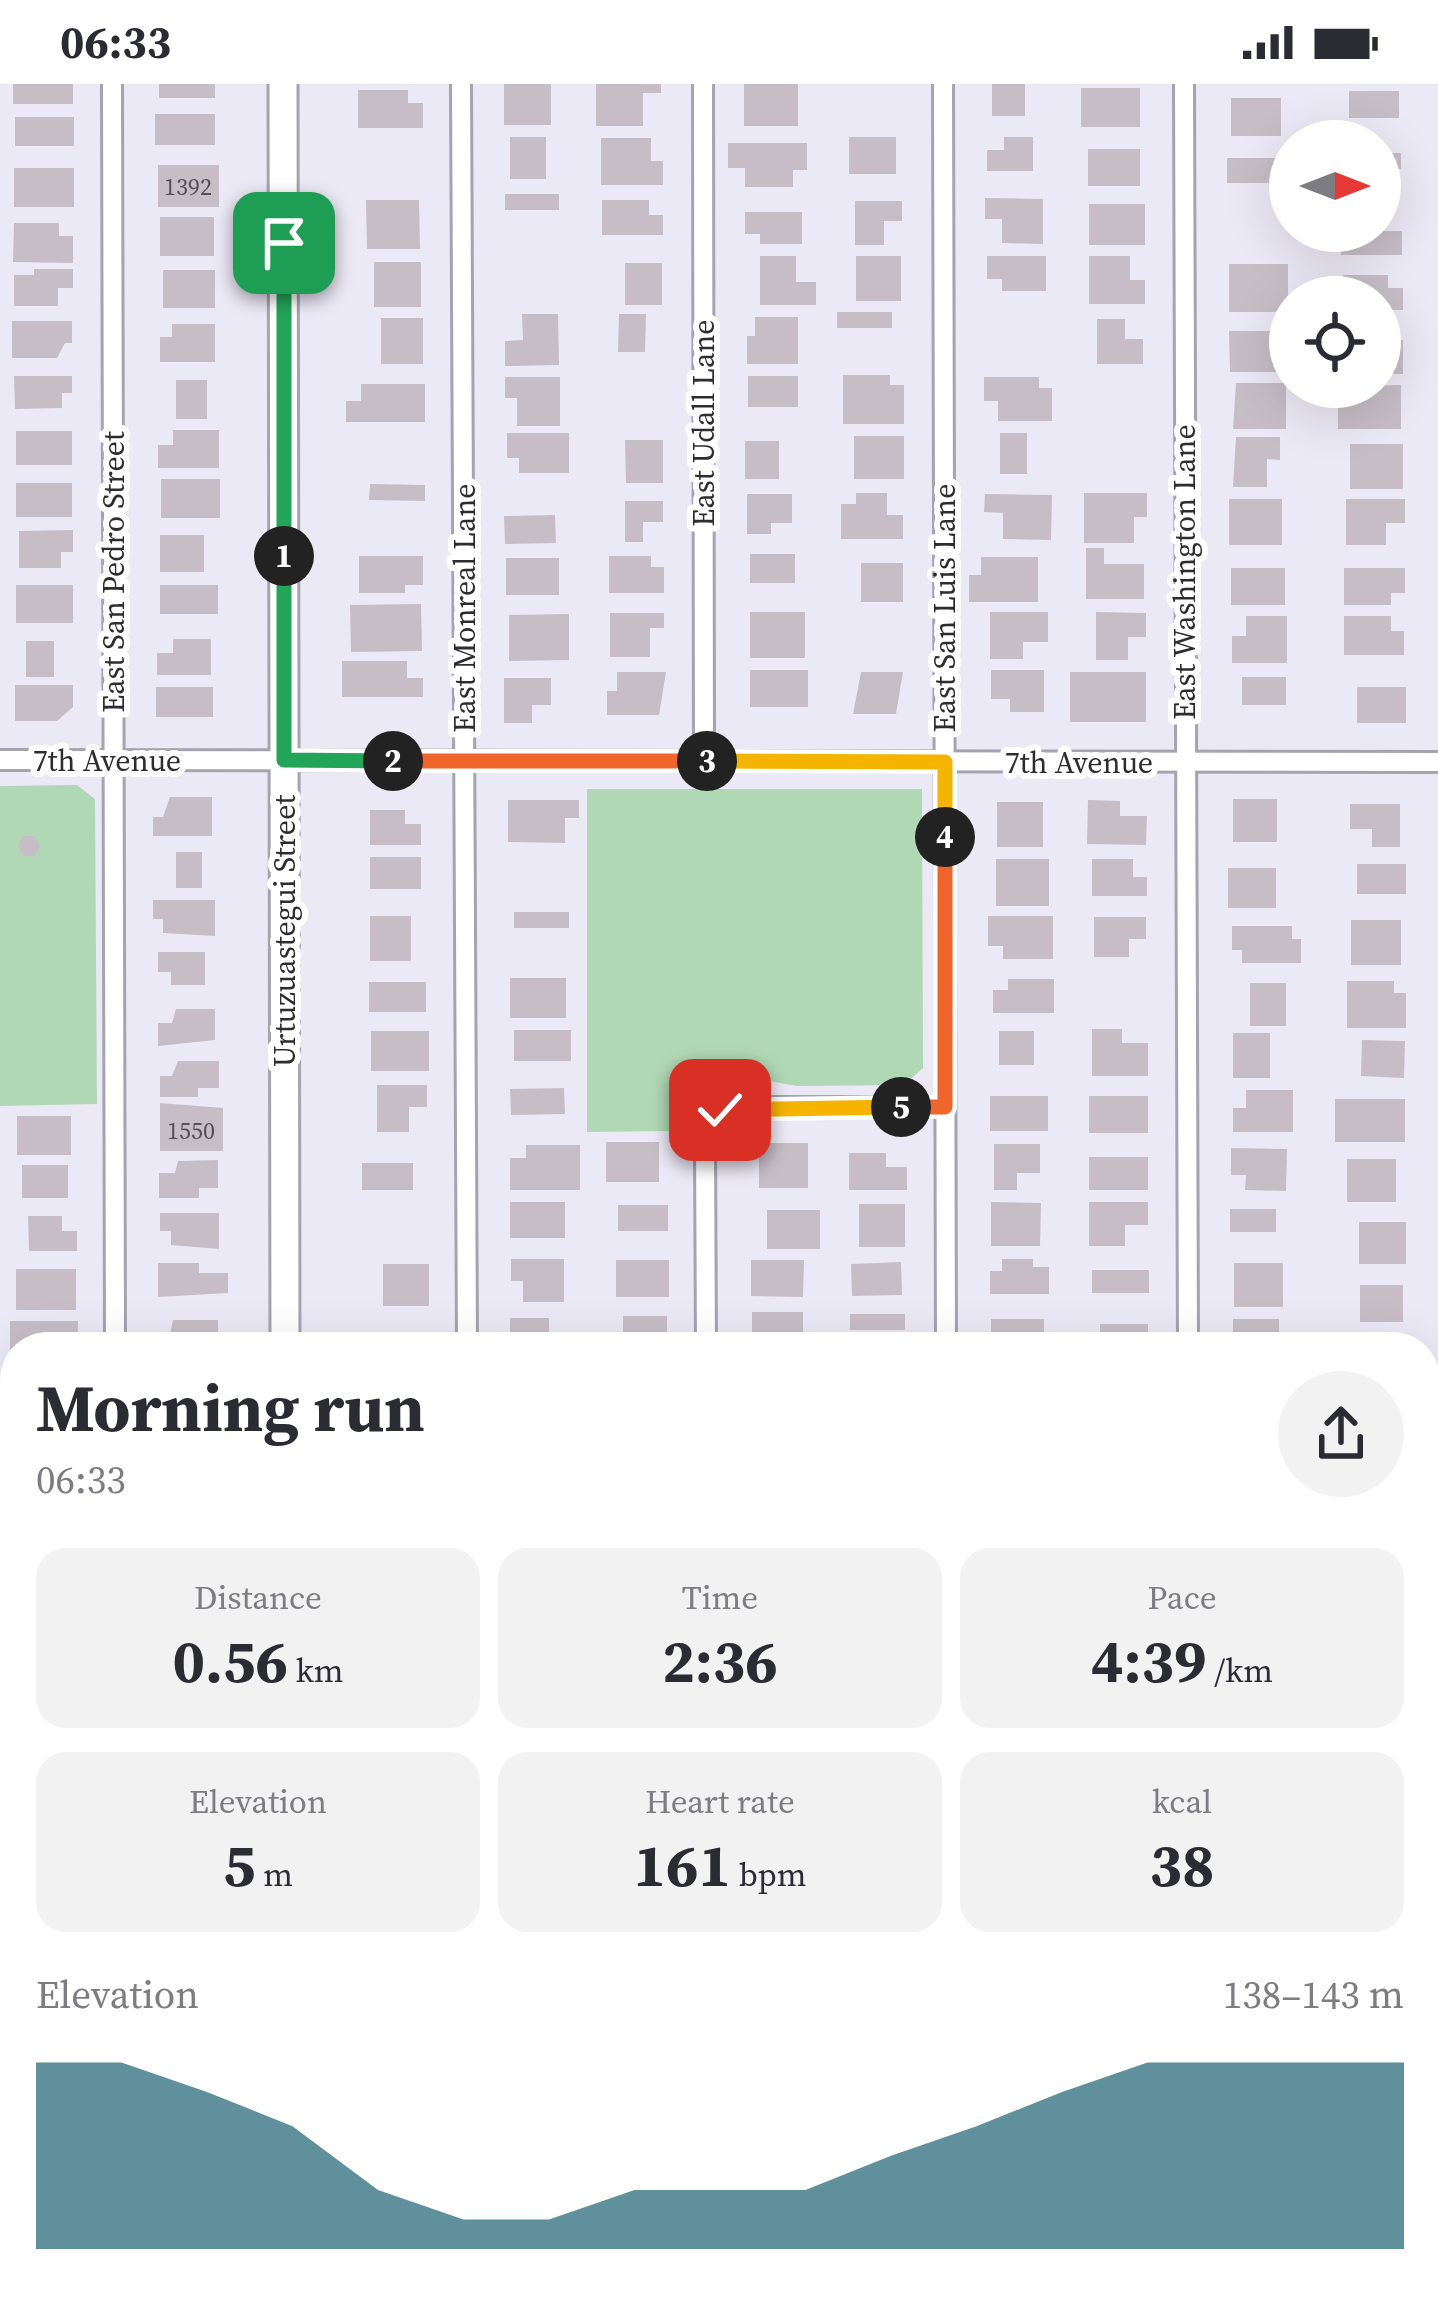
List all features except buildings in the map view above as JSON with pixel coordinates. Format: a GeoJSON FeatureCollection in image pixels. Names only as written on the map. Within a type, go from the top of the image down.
{"type":"FeatureCollection","features":[{"type":"Feature","properties":{"kind":"main road","name":"Urtuzuastegui Street"},"geometry":{"type":"LineString","coordinates":[[284,84],[285,1332]]}},
{"type":"Feature","properties":{"kind":"street","name":"East San Pedro Street"},"geometry":{"type":"LineString","coordinates":[[112,84],[116,1332]]}},
{"type":"Feature","properties":{"kind":"street","name":"East Monreal Lane"},"geometry":{"type":"LineString","coordinates":[[461,84],[467,1332]]}},
{"type":"Feature","properties":{"kind":"street","name":"East Udall Lane"},"geometry":{"type":"LineString","coordinates":[[703,84],[704,761]]}},
{"type":"Feature","properties":{"kind":"street","name":"East San Luis Lane"},"geometry":{"type":"LineString","coordinates":[[943,84],[946,1332]]}},
{"type":"Feature","properties":{"kind":"street","name":"East Washington Lane"},"geometry":{"type":"LineString","coordinates":[[1184,84],[1188,1332]]}},
{"type":"Feature","properties":{"kind":"street","name":"7th Avenue"},"geometry":{"type":"LineString","coordinates":[[0,760],[1438,762]]}},
{"type":"Feature","properties":{"kind":"street"},"geometry":{"type":"LineString","coordinates":[[706,1332],[705,1143],[711,1115],[730,1107],[945,1107]]}},
{"type":"Feature","properties":{"kind":"green space"},"geometry":{"type":"Polygon","coordinates":[[[77,785],[95,799],[97,1104],[0,1106],[0,786],[77,785]]]}},
{"type":"Feature","properties":{"kind":"green space"},"geometry":{"type":"Polygon","coordinates":[[[587,789],[922,789],[923,1068],[904,1085],[797,1086],[729,1074],[696,1083],[682,1095],[672,1131],[587,1132],[587,789]]]}},
{"type":"Feature","properties":{"kind":"route"},"geometry":{"type":"LineString","coordinates":[[284,243],[284,760],[945,762],[945,1107],[720,1110]]}}]}
